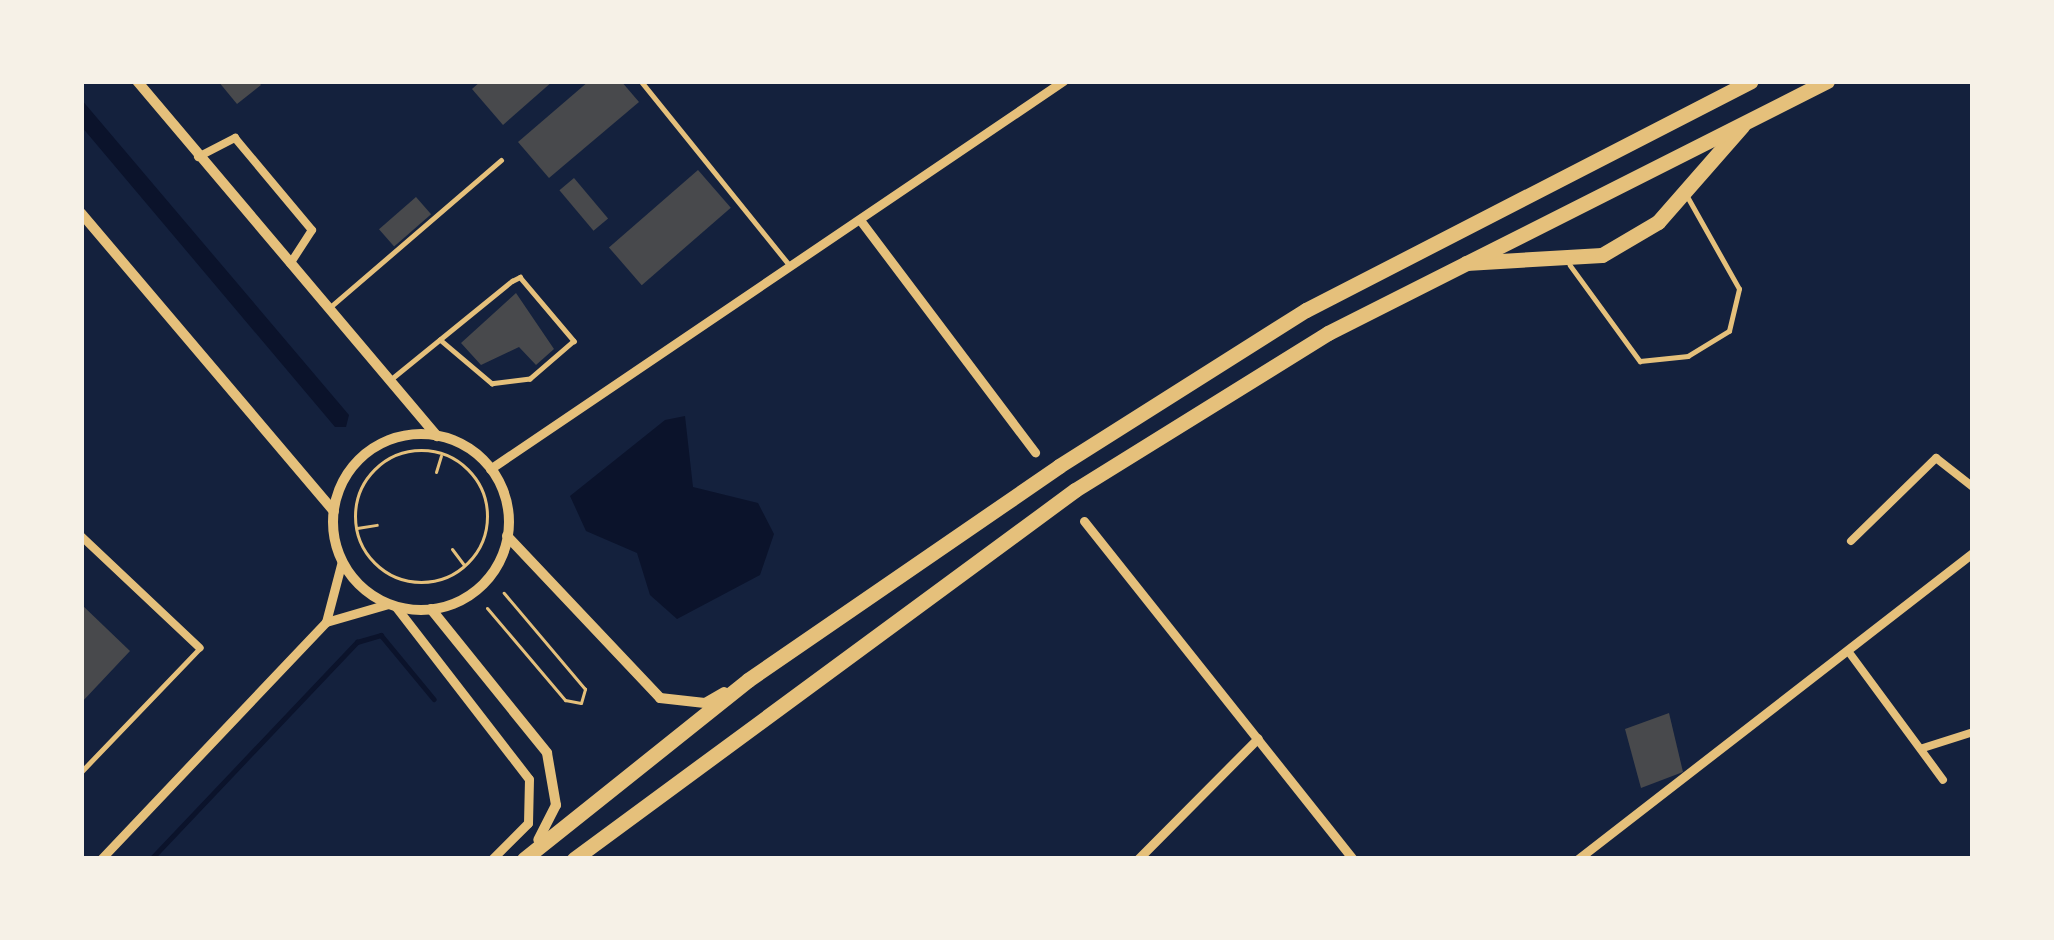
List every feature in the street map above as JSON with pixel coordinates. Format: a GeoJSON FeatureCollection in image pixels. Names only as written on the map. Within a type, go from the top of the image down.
{"type":"FeatureCollection","features":[{"type":"Feature","properties":{"kind":"highway"},"geometry":{"type":"LineString","coordinates":[[522,859],[748,680],[1306,310],[1750,81]]}},
{"type":"Feature","properties":{"kind":"highway"},"geometry":{"type":"LineString","coordinates":[[574,859],[1075,490],[1457,264],[1828,81]]}},
{"type":"Feature","properties":{"kind":"highway"},"geometry":{"type":"LineString","coordinates":[[1457,264],[1570,265],[1623,244],[1685,192],[1753,116]]}},
{"type":"Feature","properties":{"kind":"main road"},"geometry":{"type":"LineString","coordinates":[[137,81],[437,436],[490,469],[507,536],[660,698],[705,703],[748,680]]}},
{"type":"Feature","properties":{"kind":"main road"},"geometry":{"type":"LineString","coordinates":[[81,214],[334,512],[341,560],[392,605],[431,609],[480,586],[507,536]]}},
{"type":"Feature","properties":{"kind":"main road"},"geometry":{"type":"LineString","coordinates":[[334,512],[370,452],[437,436]]}},
{"type":"Feature","properties":{"kind":"main road"},"geometry":{"type":"LineString","coordinates":[[431,609],[548,753],[556,806],[522,859]]}},
{"type":"Feature","properties":{"kind":"street"},"geometry":{"type":"LineString","coordinates":[[490,469],[1064,81]]}},
{"type":"Feature","properties":{"kind":"street"},"geometry":{"type":"LineString","coordinates":[[198,157],[231,136],[296,212],[313,237],[289,265]]}},
{"type":"Feature","properties":{"kind":"street"},"geometry":{"type":"LineString","coordinates":[[860,220],[1035,452]]}},
{"type":"Feature","properties":{"kind":"street"},"geometry":{"type":"LineString","coordinates":[[1851,542],[1936,458],[1973,487]]}},
{"type":"Feature","properties":{"kind":"street"},"geometry":{"type":"LineString","coordinates":[[1084,521],[1353,859]]}},
{"type":"Feature","properties":{"kind":"street"},"geometry":{"type":"LineString","coordinates":[[81,536],[200,648]]}},
{"type":"Feature","properties":{"kind":"street"},"geometry":{"type":"LineString","coordinates":[[1578,859],[1851,656],[1973,553]]}},
{"type":"Feature","properties":{"kind":"street"},"geometry":{"type":"LineString","coordinates":[[101,859],[326,622],[341,560]]}},
{"type":"Feature","properties":{"kind":"street"},"geometry":{"type":"LineString","coordinates":[[326,622],[392,605],[529,779],[532,813],[511,844],[492,859]]}},
{"type":"Feature","properties":{"kind":"street"},"geometry":{"type":"LineString","coordinates":[[1851,656],[1943,780]]}},
{"type":"Feature","properties":{"kind":"street"},"geometry":{"type":"LineString","coordinates":[[1922,748],[1973,732]]}},
{"type":"Feature","properties":{"kind":"street"},"geometry":{"type":"LineString","coordinates":[[1138,859],[1258,738]]}},
{"type":"Feature","properties":{"kind":"lane"},"geometry":{"type":"LineString","coordinates":[[641,81],[792,268]]}},
{"type":"Feature","properties":{"kind":"lane"},"geometry":{"type":"LineString","coordinates":[[328,310],[501,160]]}},
{"type":"Feature","properties":{"kind":"lane"},"geometry":{"type":"LineString","coordinates":[[1570,265],[1640,361],[1688,356],[1730,331],[1739,289],[1685,192]]}},
{"type":"Feature","properties":{"kind":"lane"},"geometry":{"type":"LineString","coordinates":[[390,380],[440,340],[520,277],[574,341],[530,380],[492,384],[440,340]]}},
{"type":"Feature","properties":{"kind":"lane"},"geometry":{"type":"LineString","coordinates":[[81,772],[200,648]]}},
{"type":"Feature","properties":{"kind":"path"},"geometry":{"type":"LineString","coordinates":[[436,472],[442,453]]}},
{"type":"Feature","properties":{"kind":"path"},"geometry":{"type":"LineString","coordinates":[[442,453],[469,470],[486,503],[482,540],[464,565],[434,580],[397,577],[357,528],[359,496],[380,465],[442,453]]}},
{"type":"Feature","properties":{"kind":"path"},"geometry":{"type":"LineString","coordinates":[[357,528],[377,525]]}},
{"type":"Feature","properties":{"kind":"path"},"geometry":{"type":"LineString","coordinates":[[452,549],[464,565]]}},
{"type":"Feature","properties":{"kind":"path"},"geometry":{"type":"LineString","coordinates":[[487,608],[565,700],[581,703],[585,689],[504,593]]}},
{"type":"Feature","properties":{"kind":"water"},"geometry":{"type":"Polygon","coordinates":[[[81,99],[349,415],[346,427],[335,427],[81,126],[81,99]]]}},
{"type":"Feature","properties":{"kind":"water"},"geometry":{"type":"Polygon","coordinates":[[[685,416],[693,487],[758,503],[774,534],[760,575],[677,619],[650,595],[637,553],[586,531],[570,496],[665,420],[685,416]]]}},
{"type":"Feature","properties":{"kind":"building"},"geometry":{"type":"Polygon","coordinates":[[[218,81],[258,81],[261,85],[237,104],[218,81]]]}},
{"type":"Feature","properties":{"kind":"building"},"geometry":{"type":"Polygon","coordinates":[[[481,81],[553,81],[503,125],[472,89],[481,81]]]}},
{"type":"Feature","properties":{"kind":"building"},"geometry":{"type":"Polygon","coordinates":[[[589,81],[621,81],[639,102],[549,178],[518,142],[589,81]]]}},
{"type":"Feature","properties":{"kind":"building"},"geometry":{"type":"Polygon","coordinates":[[[698,170],[731,208],[642,285],[609,247],[698,170]]]}},
{"type":"Feature","properties":{"kind":"building"},"geometry":{"type":"Polygon","coordinates":[[[574,178],[608,219],[594,231],[559,190],[574,178]]]}},
{"type":"Feature","properties":{"kind":"building"},"geometry":{"type":"Polygon","coordinates":[[[416,197],[431,214],[394,247],[379,229],[416,197]]]}},
{"type":"Feature","properties":{"kind":"building"},"geometry":{"type":"Polygon","coordinates":[[[516,293],[554,349],[536,365],[519,347],[481,365],[461,343],[516,293]]]}},
{"type":"Feature","properties":{"kind":"building"},"geometry":{"type":"Polygon","coordinates":[[[81,604],[130,651],[81,703],[81,604]]]}},
{"type":"Feature","properties":{"kind":"building"},"geometry":{"type":"Polygon","coordinates":[[[1669,713],[1683,772],[1641,788],[1625,729],[1669,713]]]}},
{"type":"Feature","properties":{"kind":"waterway"},"geometry":{"type":"LineString","coordinates":[[151,859],[357,642],[381,635],[434,699]]}}]}
